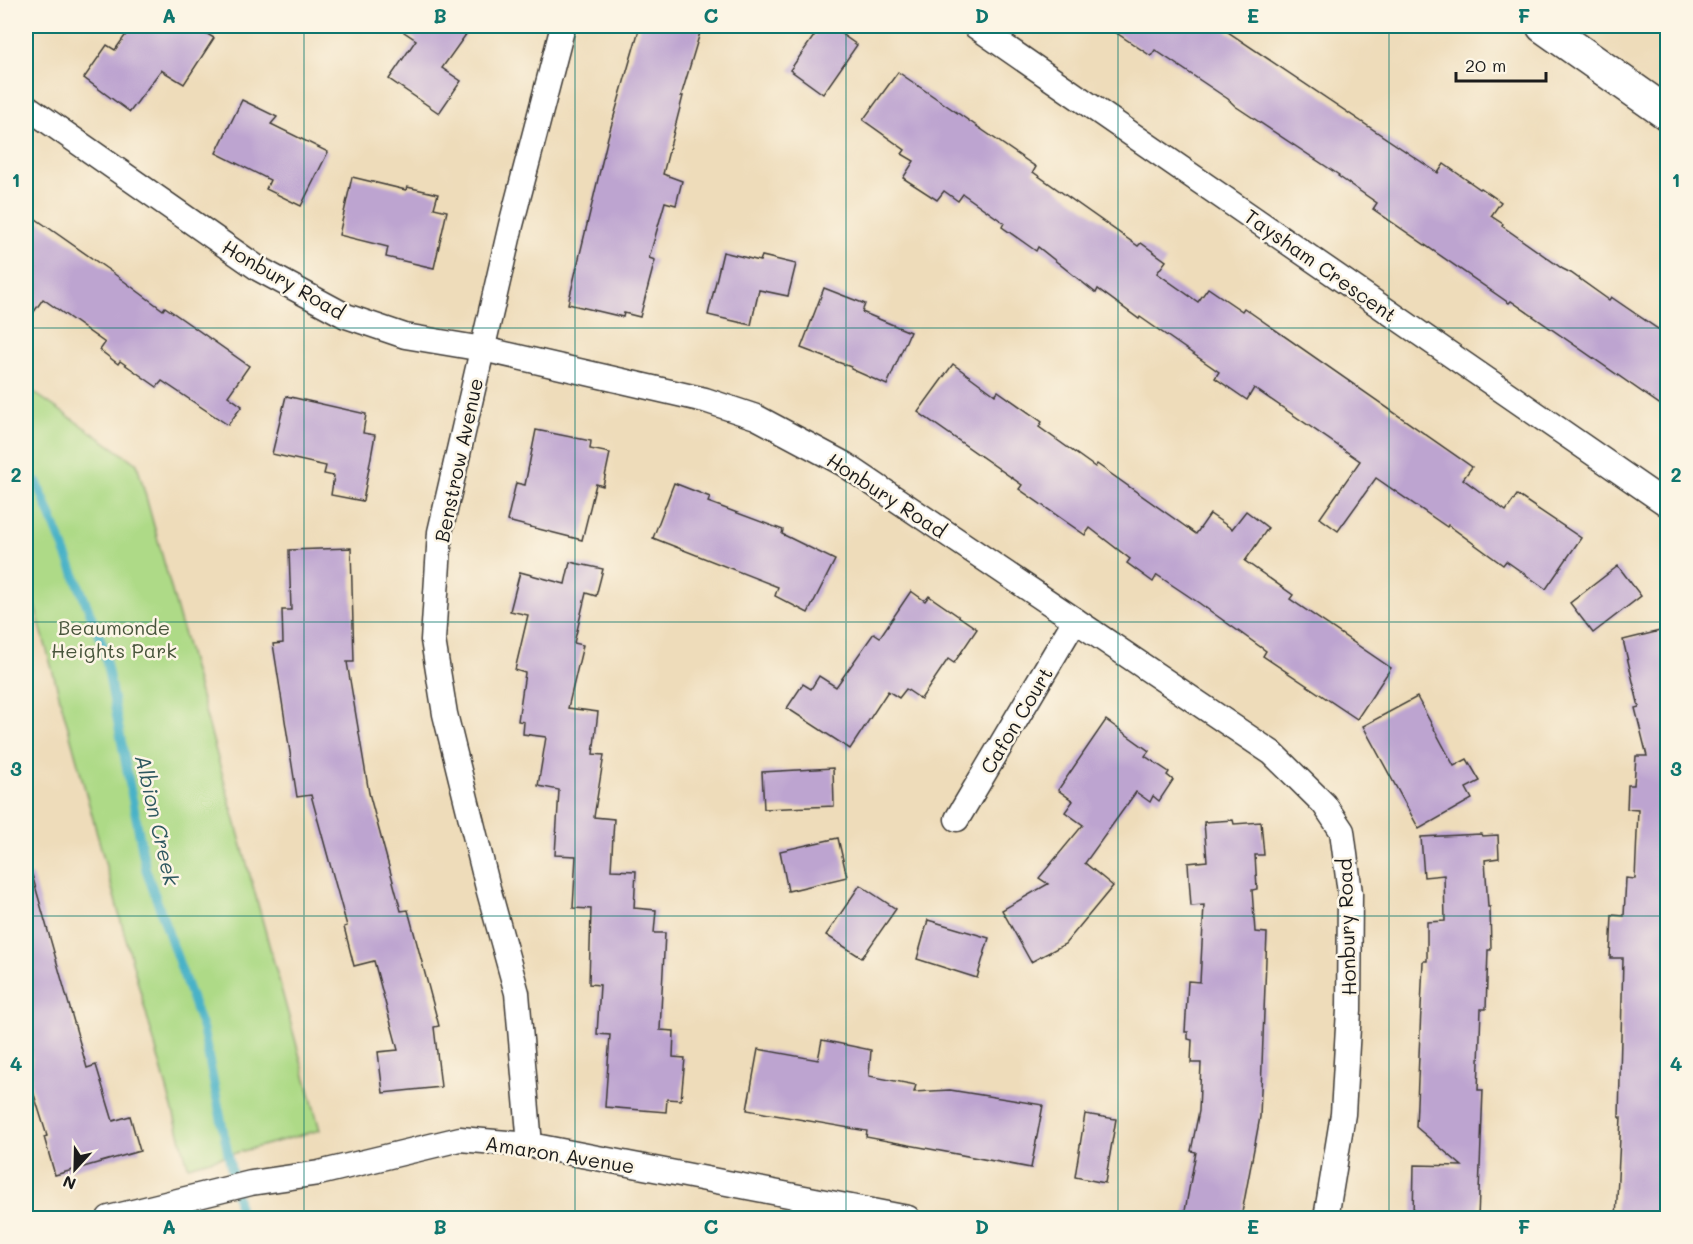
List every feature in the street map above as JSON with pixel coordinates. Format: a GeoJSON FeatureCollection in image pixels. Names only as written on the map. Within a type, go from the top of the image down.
{"type":"FeatureCollection","features":[{"type":"Feature","properties":{"kind":"main road"},"geometry":{"type":"LineString","coordinates":[[1543,26],[1668,114]]}},
{"type":"Feature","properties":{"kind":"street","name":"Benstrow Avenue"},"geometry":{"type":"LineString","coordinates":[[531,1145],[517,993],[488,888],[446,714],[433,640],[440,532],[511,225],[563,26]]}},
{"type":"Feature","properties":{"kind":"street","name":"Taysham Crescent"},"geometry":{"type":"LineString","coordinates":[[975,26],[1668,506]]}},
{"type":"Feature","properties":{"kind":"street","name":"Honbury Road"},"geometry":{"type":"LineString","coordinates":[[26,106],[259,269],[346,316],[405,336],[483,349],[705,400],[756,417],[844,464],[1272,753],[1324,804],[1342,831],[1350,893],[1348,1021],[1343,1114],[1326,1218]]}},
{"type":"Feature","properties":{"kind":"street","name":"Cafon Court"},"geometry":{"type":"LineString","coordinates":[[957,819],[1075,620]]}},
{"type":"Feature","properties":{"kind":"street","name":"Amaron Avenue"},"geometry":{"type":"LineString","coordinates":[[109,1218],[251,1183],[319,1173],[460,1139],[531,1145],[908,1218]]}},
{"type":"Feature","properties":{"kind":"green space","name":"Beaumonde Heights Park"},"geometry":{"type":"Polygon","coordinates":[[[26,387],[137,464],[320,1130],[188,1166],[26,574],[26,387]]]}},
{"type":"Feature","properties":{"kind":"building"},"geometry":{"type":"Polygon","coordinates":[[[132,26],[194,26],[214,38],[184,84],[161,70],[130,112],[84,78],[107,45],[115,50],[132,26]]]}},
{"type":"Feature","properties":{"kind":"building"},"geometry":{"type":"Polygon","coordinates":[[[395,26],[472,26],[442,68],[461,81],[439,113],[389,79],[416,40],[395,26]]]}},
{"type":"Feature","properties":{"kind":"building"},"geometry":{"type":"Polygon","coordinates":[[[640,26],[702,26],[681,96],[683,96],[663,174],[682,181],[676,205],[665,202],[649,258],[655,260],[640,317],[624,313],[623,317],[568,304],[608,137],[640,26]]]}},
{"type":"Feature","properties":{"kind":"building"},"geometry":{"type":"Polygon","coordinates":[[[821,26],[830,26],[857,45],[823,94],[790,70],[821,26]]]}},
{"type":"Feature","properties":{"kind":"building"},"geometry":{"type":"Polygon","coordinates":[[[1106,26],[1219,26],[1438,173],[1444,164],[1481,188],[1501,202],[1491,216],[1503,224],[1502,226],[1609,300],[1611,297],[1668,336],[1668,410],[1373,209],[1377,203],[1228,99],[1155,50],[1151,56],[1106,26]]]}},
{"type":"Feature","properties":{"kind":"building"},"geometry":{"type":"Polygon","coordinates":[[[898,72],[1036,167],[1033,172],[1138,246],[1141,243],[1166,261],[1157,273],[1198,302],[1208,288],[1242,311],[1244,308],[1472,467],[1463,479],[1506,511],[1517,495],[1581,538],[1546,589],[1506,561],[1503,565],[1448,525],[1447,527],[1376,478],[1338,531],[1320,518],[1360,461],[1254,388],[1247,400],[1215,378],[1219,372],[1098,289],[1096,293],[1038,247],[1036,251],[1002,227],[1004,223],[963,194],[958,201],[944,191],[937,200],[903,178],[914,161],[902,154],[905,150],[863,120],[898,72]]]}},
{"type":"Feature","properties":{"kind":"building"},"geometry":{"type":"Polygon","coordinates":[[[242,100],[277,117],[271,124],[328,152],[301,206],[266,189],[270,180],[216,153],[242,100]]]}},
{"type":"Feature","properties":{"kind":"building"},"geometry":{"type":"Polygon","coordinates":[[[352,177],[406,190],[407,187],[438,194],[434,208],[447,211],[434,268],[386,257],[388,247],[339,235],[352,177]]]}},
{"type":"Feature","properties":{"kind":"building"},"geometry":{"type":"Polygon","coordinates":[[[26,212],[163,310],[165,307],[249,366],[228,396],[242,406],[228,425],[162,381],[157,387],[120,361],[118,364],[100,350],[105,343],[43,299],[26,323],[26,212]]]}},
{"type":"Feature","properties":{"kind":"building"},"geometry":{"type":"Polygon","coordinates":[[[723,252],[760,261],[762,256],[796,264],[788,296],[759,290],[751,325],[708,315],[723,252]]]}},
{"type":"Feature","properties":{"kind":"building"},"geometry":{"type":"Polygon","coordinates":[[[824,288],[865,304],[862,312],[910,332],[887,385],[851,367],[801,348],[824,288]]]}},
{"type":"Feature","properties":{"kind":"building"},"geometry":{"type":"Polygon","coordinates":[[[953,364],[995,395],[998,391],[1042,422],[1039,427],[1095,467],[1097,464],[1196,534],[1210,514],[1232,529],[1246,511],[1268,528],[1245,561],[1293,595],[1290,599],[1391,668],[1357,719],[1263,656],[1266,651],[1199,603],[1157,575],[1153,582],[1127,563],[1130,559],[1090,528],[1085,535],[1019,489],[1022,485],[918,412],[953,364]]]}},
{"type":"Feature","properties":{"kind":"building"},"geometry":{"type":"Polygon","coordinates":[[[286,396],[366,414],[363,433],[375,435],[363,501],[331,495],[334,476],[324,474],[326,466],[272,454],[286,396]]]}},
{"type":"Feature","properties":{"kind":"building"},"geometry":{"type":"Polygon","coordinates":[[[536,430],[591,441],[590,449],[610,453],[603,486],[596,484],[582,540],[507,521],[516,483],[525,485],[536,430]]]}},
{"type":"Feature","properties":{"kind":"building"},"geometry":{"type":"Polygon","coordinates":[[[674,483],[710,497],[708,502],[783,530],[782,534],[835,560],[808,613],[775,596],[778,587],[653,538],[674,483]]]}},
{"type":"Feature","properties":{"kind":"building"},"geometry":{"type":"Polygon","coordinates":[[[351,548],[354,662],[347,662],[369,793],[401,911],[408,910],[439,1026],[434,1027],[441,1087],[383,1093],[378,1052],[398,1050],[374,961],[354,966],[344,927],[347,926],[311,795],[297,797],[273,644],[283,643],[282,610],[291,610],[289,550],[351,548]]]}},
{"type":"Feature","properties":{"kind":"building"},"geometry":{"type":"Polygon","coordinates":[[[570,562],[603,569],[596,596],[586,593],[574,643],[583,645],[568,708],[598,712],[593,754],[604,755],[594,817],[614,819],[611,870],[636,871],[634,908],[656,910],[654,933],[665,933],[660,1030],[674,1031],[673,1057],[685,1058],[681,1100],[667,1099],[666,1112],[605,1107],[610,1035],[597,1034],[600,985],[589,984],[591,909],[573,908],[576,856],[555,855],[559,790],[538,786],[546,737],[523,734],[524,722],[518,721],[525,673],[515,670],[528,615],[510,611],[520,572],[565,584],[570,562]]]}},
{"type":"Feature","properties":{"kind":"building"},"geometry":{"type":"Polygon","coordinates":[[[1618,566],[1641,596],[1593,633],[1570,603],[1618,566]]]}},
{"type":"Feature","properties":{"kind":"building"},"geometry":{"type":"Polygon","coordinates":[[[911,591],[925,601],[929,596],[977,629],[954,663],[948,659],[921,699],[906,689],[899,698],[888,691],[850,749],[787,708],[803,684],[811,689],[819,676],[836,687],[874,633],[880,637],[911,591]]]}},
{"type":"Feature","properties":{"kind":"building"},"geometry":{"type":"Polygon","coordinates":[[[1668,629],[1668,1218],[1616,1218],[1621,1117],[1619,1117],[1623,958],[1610,958],[1612,915],[1624,916],[1626,878],[1635,879],[1638,810],[1627,809],[1628,785],[1634,785],[1636,756],[1647,756],[1635,708],[1639,707],[1623,640],[1668,629]]]}},
{"type":"Feature","properties":{"kind":"building"},"geometry":{"type":"Polygon","coordinates":[[[1417,697],[1454,766],[1467,759],[1480,781],[1466,788],[1472,799],[1419,829],[1363,726],[1417,697]]]}},
{"type":"Feature","properties":{"kind":"building"},"geometry":{"type":"Polygon","coordinates":[[[1106,720],[1149,751],[1145,756],[1169,772],[1167,775],[1173,780],[1159,801],[1153,796],[1150,802],[1136,792],[1085,863],[1113,886],[1065,944],[1031,962],[1002,910],[1048,884],[1039,878],[1083,825],[1065,812],[1073,801],[1058,790],[1106,720]]]}},
{"type":"Feature","properties":{"kind":"building"},"geometry":{"type":"Polygon","coordinates":[[[833,768],[834,806],[764,809],[762,772],[833,768]]]}},
{"type":"Feature","properties":{"kind":"building"},"geometry":{"type":"Polygon","coordinates":[[[1233,820],[1234,824],[1261,822],[1264,855],[1255,855],[1257,889],[1252,890],[1255,932],[1267,933],[1260,1117],[1241,1218],[1199,1218],[1184,1216],[1196,1152],[1191,1151],[1199,1111],[1201,1063],[1191,1063],[1192,1040],[1188,1039],[1188,1032],[1185,1032],[1188,981],[1200,982],[1204,905],[1191,906],[1188,863],[1207,861],[1204,822],[1233,820]]]}},
{"type":"Feature","properties":{"kind":"building"},"geometry":{"type":"Polygon","coordinates":[[[1481,834],[1482,836],[1498,835],[1499,858],[1485,860],[1488,907],[1490,907],[1491,950],[1488,950],[1486,1009],[1481,1009],[1478,1090],[1483,1090],[1478,1218],[1413,1218],[1414,1165],[1462,1166],[1416,1127],[1423,961],[1427,961],[1427,922],[1445,921],[1444,875],[1424,877],[1421,837],[1481,834]]]}},
{"type":"Feature","properties":{"kind":"building"},"geometry":{"type":"Polygon","coordinates":[[[838,838],[847,877],[788,891],[780,851],[838,838]]]}},
{"type":"Feature","properties":{"kind":"building"},"geometry":{"type":"Polygon","coordinates":[[[32,875],[87,1068],[96,1065],[113,1121],[130,1116],[140,1151],[55,1175],[44,1137],[47,1136],[31,1085],[32,1052],[26,1054],[26,876],[32,875]]]}},
{"type":"Feature","properties":{"kind":"building"},"geometry":{"type":"Polygon","coordinates":[[[860,885],[896,909],[862,958],[826,935],[860,885]]]}},
{"type":"Feature","properties":{"kind":"building"},"geometry":{"type":"Polygon","coordinates":[[[928,920],[989,938],[977,978],[917,959],[928,920]]]}},
{"type":"Feature","properties":{"kind":"building"},"geometry":{"type":"Polygon","coordinates":[[[822,1040],[871,1050],[869,1076],[916,1085],[914,1092],[950,1090],[1043,1105],[1031,1168],[866,1137],[867,1131],[747,1110],[758,1049],[818,1060],[822,1040]]]}},
{"type":"Feature","properties":{"kind":"building"},"geometry":{"type":"Polygon","coordinates":[[[1085,1114],[1116,1119],[1105,1183],[1075,1177],[1085,1114]]]}},
{"type":"Feature","properties":{"kind":"waterway","name":"Albion Creek"},"geometry":{"type":"LineString","coordinates":[[26,476],[37,482],[103,645],[146,870],[203,1030],[241,1218]]}}]}
